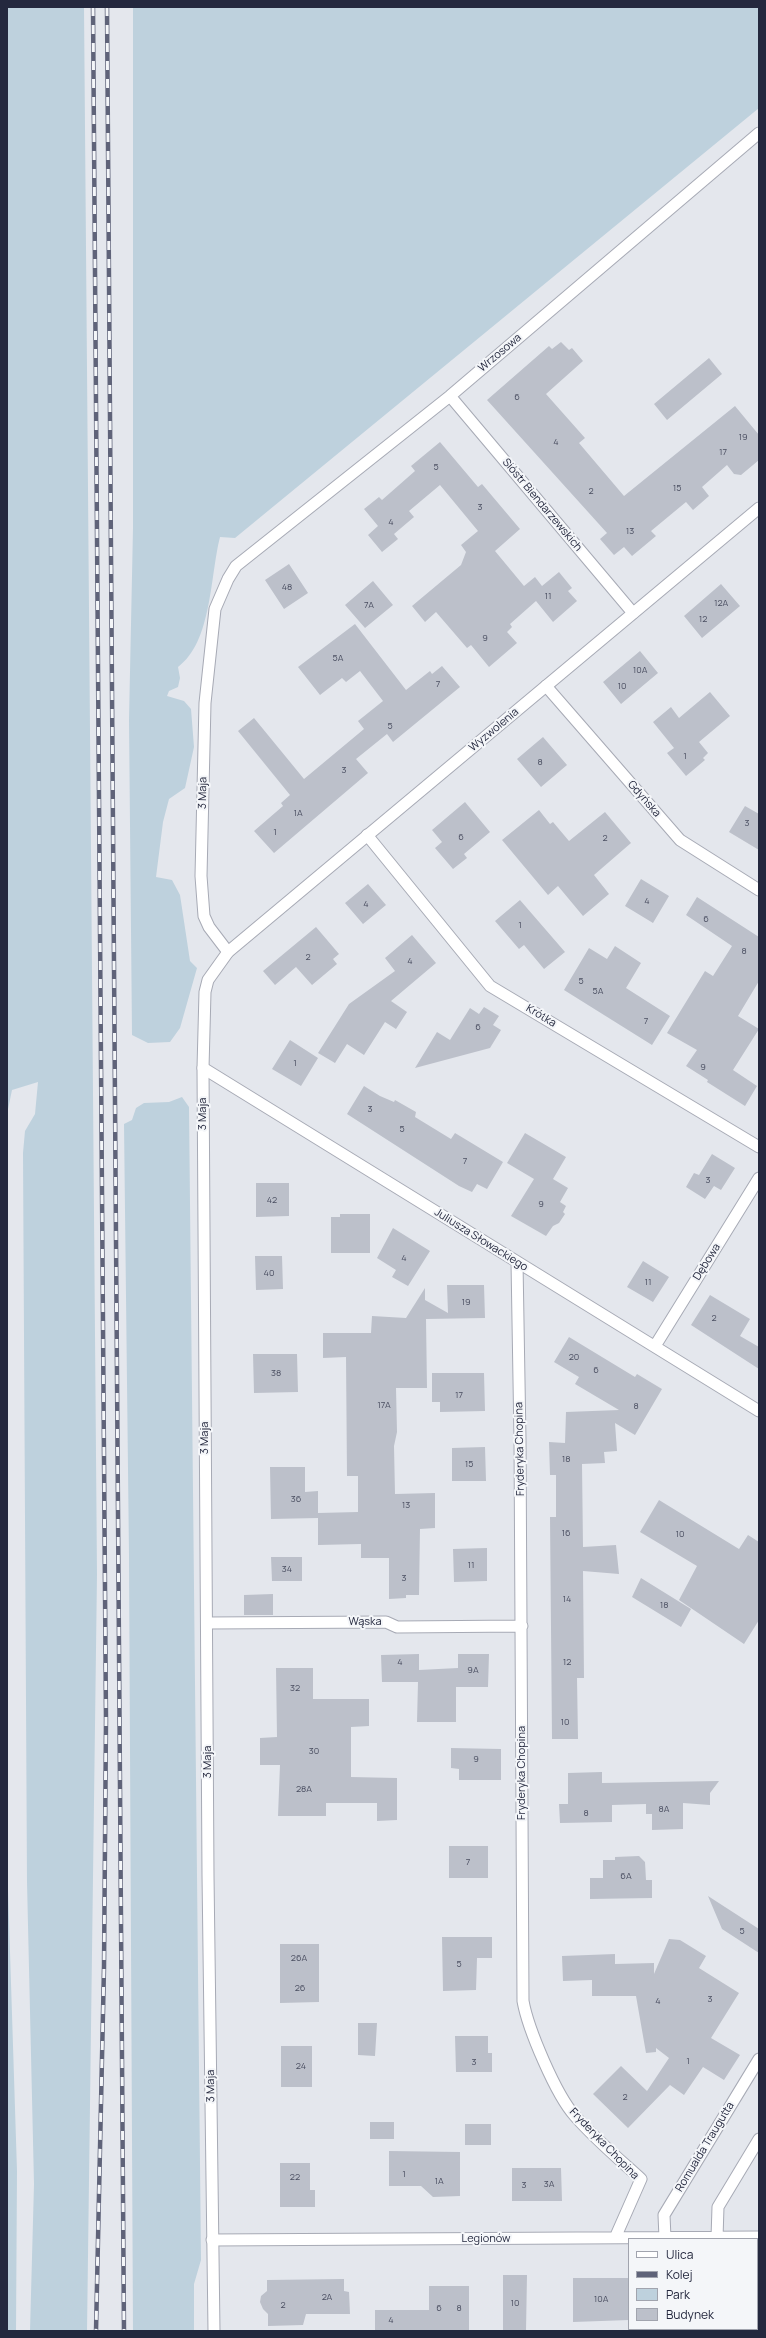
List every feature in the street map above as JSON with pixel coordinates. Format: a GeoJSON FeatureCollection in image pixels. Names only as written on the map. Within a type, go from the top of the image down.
{"type":"FeatureCollection","features":[{"type":"Feature","properties":{"kind":"street","name":"Wrzosowa"},"geometry":{"type":"LineString","coordinates":[[236,566],[450,396],[759,133]]}},
{"type":"Feature","properties":{"kind":"street","name":"Sióstr Biendarzewskich"},"geometry":{"type":"LineString","coordinates":[[450,396],[634,613]]}},
{"type":"Feature","properties":{"kind":"street","name":"Wyzwolenia"},"geometry":{"type":"LineString","coordinates":[[228,952],[759,508]]}},
{"type":"Feature","properties":{"kind":"street","name":"3 Maja"},"geometry":{"type":"LineString","coordinates":[[214,2331],[202,1068],[205,992],[208,980],[228,952],[209,927],[204,916],[201,876],[205,703],[215,609],[228,579],[236,566]]}},
{"type":"Feature","properties":{"kind":"street","name":"Gdyńska"},"geometry":{"type":"LineString","coordinates":[[546,686],[680,840],[759,890]]}},
{"type":"Feature","properties":{"kind":"street","name":"Krótka"},"geometry":{"type":"LineString","coordinates":[[367,835],[490,986],[759,1147]]}},
{"type":"Feature","properties":{"kind":"street","name":"Juliusza Słowackiego"},"geometry":{"type":"LineString","coordinates":[[202,1068],[759,1411]]}},
{"type":"Feature","properties":{"kind":"street","name":"Dębowa"},"geometry":{"type":"LineString","coordinates":[[655,1346],[759,1178]]}},
{"type":"Feature","properties":{"kind":"street","name":"Fryderyka Chopina"},"geometry":{"type":"LineString","coordinates":[[517,1262],[522,1626],[523,2001],[528,2021],[563,2100],[576,2117],[641,2180],[615,2238]]}},
{"type":"Feature","properties":{"kind":"street","name":"Wąska"},"geometry":{"type":"LineString","coordinates":[[207,1623],[386,1622],[397,1626],[522,1626]]}},
{"type":"Feature","properties":{"kind":"street","name":"Romualda Traugutta"},"geometry":{"type":"LineString","coordinates":[[665,2238],[664,2215],[759,2059]]}},
{"type":"Feature","properties":{"kind":"street"},"geometry":{"type":"LineString","coordinates":[[717,2238],[718,2207],[759,2139]]}},
{"type":"Feature","properties":{"kind":"street","name":"Legionów"},"geometry":{"type":"LineString","coordinates":[[212,2240],[759,2237]]}},
{"type":"Feature","properties":{"kind":"green space"},"geometry":{"type":"Polygon","coordinates":[[[7,7],[84,7],[97,1574],[87,2331],[30,2331],[34,2184],[27,1882],[23,1153],[25,1131],[35,1114],[38,1082],[12,1090],[7,1114],[7,7]]]}},
{"type":"Feature","properties":{"kind":"green space"},"geometry":{"type":"Polygon","coordinates":[[[133,7],[759,7],[759,108],[235,538],[220,537],[204,625],[198,642],[189,656],[178,667],[180,678],[178,687],[169,691],[167,696],[184,701],[191,709],[194,747],[185,788],[169,799],[163,822],[156,877],[172,880],[180,895],[190,961],[197,968],[180,1028],[170,1042],[148,1043],[132,1035],[129,720],[133,528],[133,7]]]}},
{"type":"Feature","properties":{"kind":"green space"},"geometry":{"type":"Polygon","coordinates":[[[182,1097],[189,1107],[201,2260],[194,2284],[194,2331],[133,2331],[129,1555],[124,1124],[132,1120],[136,1108],[144,1103],[169,1102],[182,1097]]]}},
{"type":"Feature","properties":{"kind":"green space"},"geometry":{"type":"Polygon","coordinates":[[[8,1889],[17,2171],[16,2331],[7,2331],[8,1889]]]}},
{"type":"Feature","properties":{"kind":"building"},"geometry":{"type":"Polygon","coordinates":[[[561,342],[569,350],[572,348],[583,361],[546,394],[585,438],[579,443],[624,496],[735,406],[759,435],[759,460],[741,475],[734,474],[727,465],[702,487],[709,496],[693,510],[686,502],[651,531],[656,536],[632,556],[624,547],[614,555],[600,539],[607,533],[487,400],[549,346],[552,349],[561,342]]]}},
{"type":"Feature","properties":{"kind":"building"},"geometry":{"type":"Polygon","coordinates":[[[709,358],[722,374],[667,420],[654,404],[709,358]]]}},
{"type":"Feature","properties":{"kind":"building"},"geometry":{"type":"Polygon","coordinates":[[[440,442],[478,487],[482,484],[520,529],[495,551],[524,586],[535,577],[542,586],[559,572],[572,588],[568,591],[577,601],[553,622],[536,601],[510,624],[512,627],[507,632],[517,643],[489,667],[471,645],[467,648],[436,612],[425,622],[412,606],[461,565],[466,552],[461,545],[478,531],[440,485],[409,511],[414,517],[394,534],[398,539],[382,552],[368,535],[378,526],[364,509],[379,497],[382,500],[415,471],[411,466],[440,442]]]}},
{"type":"Feature","properties":{"kind":"building"},"geometry":{"type":"Polygon","coordinates":[[[289,564],[308,593],[284,609],[265,580],[289,564]]]}},
{"type":"Feature","properties":{"kind":"building"},"geometry":{"type":"Polygon","coordinates":[[[373,581],[393,605],[365,628],[345,605],[373,581]]]}},
{"type":"Feature","properties":{"kind":"building"},"geometry":{"type":"Polygon","coordinates":[[[721,584],[740,606],[702,638],[684,616],[721,584]]]}},
{"type":"Feature","properties":{"kind":"building"},"geometry":{"type":"Polygon","coordinates":[[[355,624],[406,690],[430,671],[432,674],[442,666],[460,687],[393,742],[387,734],[356,759],[368,773],[274,853],[254,831],[283,806],[281,803],[290,795],[238,731],[254,718],[304,779],[364,729],[358,721],[383,701],[360,671],[346,682],[342,678],[320,695],[298,667],[355,624]]]}},
{"type":"Feature","properties":{"kind":"building"},"geometry":{"type":"Polygon","coordinates":[[[640,651],[658,673],[621,704],[603,682],[640,651]]]}},
{"type":"Feature","properties":{"kind":"building"},"geometry":{"type":"Polygon","coordinates":[[[710,692],[730,716],[699,742],[708,753],[703,758],[705,760],[686,776],[667,753],[674,748],[653,722],[671,707],[679,718],[710,692]]]}},
{"type":"Feature","properties":{"kind":"building"},"geometry":{"type":"Polygon","coordinates":[[[543,737],[567,765],[541,787],[517,759],[543,737]]]}},
{"type":"Feature","properties":{"kind":"building"},"geometry":{"type":"Polygon","coordinates":[[[465,802],[490,832],[464,854],[467,858],[453,869],[435,848],[442,842],[432,830],[465,802]]]}},
{"type":"Feature","properties":{"kind":"building"},"geometry":{"type":"Polygon","coordinates":[[[745,806],[759,814],[759,850],[729,832],[745,806]]]}},
{"type":"Feature","properties":{"kind":"building"},"geometry":{"type":"Polygon","coordinates":[[[539,810],[550,824],[553,822],[569,841],[605,812],[631,843],[594,875],[609,894],[583,916],[558,886],[548,895],[502,840],[539,810]]]}},
{"type":"Feature","properties":{"kind":"building"},"geometry":{"type":"Polygon","coordinates":[[[641,879],[669,896],[653,923],[625,906],[641,879]]]}},
{"type":"Feature","properties":{"kind":"building"},"geometry":{"type":"Polygon","coordinates":[[[368,884],[386,905],[363,924],[345,903],[368,884]]]}},
{"type":"Feature","properties":{"kind":"building"},"geometry":{"type":"Polygon","coordinates":[[[697,897],[759,937],[759,981],[738,1016],[759,1029],[733,1070],[757,1086],[745,1106],[707,1082],[708,1080],[686,1066],[697,1050],[667,1033],[705,971],[713,976],[732,946],[686,915],[697,897]]]}},
{"type":"Feature","properties":{"kind":"building"},"geometry":{"type":"Polygon","coordinates":[[[520,900],[565,952],[544,969],[524,945],[519,949],[495,921],[520,900]]]}},
{"type":"Feature","properties":{"kind":"building"},"geometry":{"type":"Polygon","coordinates":[[[316,927],[339,954],[333,959],[337,964],[312,985],[296,967],[275,985],[263,971],[316,927]]]}},
{"type":"Feature","properties":{"kind":"building"},"geometry":{"type":"Polygon","coordinates":[[[412,935],[436,963],[391,1001],[407,1012],[396,1029],[385,1022],[364,1055],[347,1044],[335,1063],[318,1053],[349,1004],[395,971],[385,958],[412,935]]]}},
{"type":"Feature","properties":{"kind":"building"},"geometry":{"type":"Polygon","coordinates":[[[615,946],[641,963],[626,988],[670,1016],[652,1045],[564,990],[589,948],[607,959],[615,946]]]}},
{"type":"Feature","properties":{"kind":"building"},"geometry":{"type":"Polygon","coordinates":[[[484,1007],[499,1016],[493,1025],[501,1030],[490,1048],[415,1068],[437,1032],[450,1040],[470,1008],[479,1014],[484,1007]]]}},
{"type":"Feature","properties":{"kind":"building"},"geometry":{"type":"Polygon","coordinates":[[[290,1040],[318,1058],[301,1086],[272,1069],[290,1040]]]}},
{"type":"Feature","properties":{"kind":"building"},"geometry":{"type":"Polygon","coordinates":[[[364,1086],[380,1096],[394,1102],[395,1100],[416,1112],[415,1117],[451,1139],[455,1133],[503,1162],[487,1189],[477,1184],[472,1192],[459,1186],[347,1114],[364,1086]]]}},
{"type":"Feature","properties":{"kind":"building"},"geometry":{"type":"Polygon","coordinates":[[[525,1133],[566,1157],[553,1179],[568,1188],[560,1202],[566,1206],[563,1212],[565,1214],[559,1223],[553,1226],[546,1236],[511,1216],[534,1179],[507,1163],[525,1133]]]}},
{"type":"Feature","properties":{"kind":"building"},"geometry":{"type":"Polygon","coordinates":[[[712,1154],[735,1168],[721,1190],[714,1186],[705,1199],[686,1187],[694,1173],[699,1175],[712,1154]]]}},
{"type":"Feature","properties":{"kind":"building"},"geometry":{"type":"Polygon","coordinates":[[[256,1183],[289,1183],[289,1216],[256,1217],[256,1183]]]}},
{"type":"Feature","properties":{"kind":"building"},"geometry":{"type":"Polygon","coordinates":[[[340,1214],[370,1214],[370,1253],[331,1253],[331,1217],[340,1217],[340,1214]]]}},
{"type":"Feature","properties":{"kind":"building"},"geometry":{"type":"Polygon","coordinates":[[[393,1228],[430,1251],[408,1286],[392,1277],[396,1270],[377,1258],[393,1228]]]}},
{"type":"Feature","properties":{"kind":"building"},"geometry":{"type":"Polygon","coordinates":[[[255,1256],[282,1256],[283,1289],[256,1290],[255,1256]]]}},
{"type":"Feature","properties":{"kind":"building"},"geometry":{"type":"Polygon","coordinates":[[[643,1261],[669,1277],[653,1302],[627,1287],[643,1261]]]}},
{"type":"Feature","properties":{"kind":"building"},"geometry":{"type":"Polygon","coordinates":[[[447,1285],[484,1285],[485,1318],[426,1319],[427,1388],[396,1388],[397,1432],[394,1446],[395,1494],[435,1493],[435,1528],[420,1529],[419,1595],[406,1595],[406,1598],[389,1599],[389,1558],[361,1558],[361,1544],[318,1545],[318,1518],[271,1519],[270,1467],[305,1467],[305,1492],[318,1491],[318,1513],[358,1512],[358,1476],[347,1476],[346,1357],[323,1358],[323,1333],[371,1333],[372,1316],[406,1318],[425,1288],[425,1300],[448,1313],[447,1285]]]}},
{"type":"Feature","properties":{"kind":"building"},"geometry":{"type":"Polygon","coordinates":[[[710,1295],[750,1319],[740,1336],[759,1347],[759,1369],[691,1325],[710,1295]]]}},
{"type":"Feature","properties":{"kind":"building"},"geometry":{"type":"Polygon","coordinates":[[[569,1337],[635,1377],[637,1374],[662,1389],[635,1435],[615,1423],[617,1451],[604,1452],[605,1463],[582,1464],[583,1547],[616,1545],[619,1574],[583,1571],[584,1678],[577,1678],[578,1739],[552,1739],[550,1517],[556,1517],[556,1475],[550,1475],[549,1442],[565,1443],[566,1412],[619,1410],[575,1384],[579,1377],[554,1362],[569,1337]]]}},
{"type":"Feature","properties":{"kind":"building"},"geometry":{"type":"Polygon","coordinates":[[[253,1354],[297,1354],[298,1392],[254,1393],[253,1354]]]}},
{"type":"Feature","properties":{"kind":"building"},"geometry":{"type":"Polygon","coordinates":[[[432,1373],[484,1373],[485,1411],[440,1412],[440,1402],[432,1402],[432,1373]]]}},
{"type":"Feature","properties":{"kind":"building"},"geometry":{"type":"Polygon","coordinates":[[[485,1447],[486,1481],[452,1481],[452,1448],[485,1447]]]}},
{"type":"Feature","properties":{"kind":"building"},"geometry":{"type":"Polygon","coordinates":[[[659,1500],[739,1549],[748,1535],[759,1542],[759,1620],[744,1644],[679,1600],[697,1566],[640,1532],[659,1500]]]}},
{"type":"Feature","properties":{"kind":"building"},"geometry":{"type":"Polygon","coordinates":[[[487,1548],[487,1581],[454,1582],[453,1549],[487,1548]]]}},
{"type":"Feature","properties":{"kind":"building"},"geometry":{"type":"Polygon","coordinates":[[[271,1557],[302,1557],[302,1581],[272,1581],[271,1557]]]}},
{"type":"Feature","properties":{"kind":"building"},"geometry":{"type":"Polygon","coordinates":[[[641,1578],[691,1609],[681,1627],[632,1597],[641,1578]]]}},
{"type":"Feature","properties":{"kind":"building"},"geometry":{"type":"Polygon","coordinates":[[[273,1594],[273,1615],[244,1615],[244,1595],[273,1594]]]}},
{"type":"Feature","properties":{"kind":"building"},"geometry":{"type":"Polygon","coordinates":[[[419,1654],[419,1670],[458,1668],[458,1654],[489,1654],[488,1687],[456,1687],[456,1722],[417,1722],[418,1682],[382,1682],[381,1655],[419,1654]]]}},
{"type":"Feature","properties":{"kind":"building"},"geometry":{"type":"Polygon","coordinates":[[[276,1668],[313,1668],[313,1699],[369,1699],[369,1726],[351,1727],[351,1777],[397,1778],[397,1820],[377,1821],[377,1803],[326,1803],[326,1816],[278,1816],[280,1765],[260,1765],[260,1738],[277,1737],[276,1668]]]}},
{"type":"Feature","properties":{"kind":"building"},"geometry":{"type":"Polygon","coordinates":[[[451,1748],[501,1749],[501,1780],[459,1780],[459,1769],[451,1768],[451,1748]]]}},
{"type":"Feature","properties":{"kind":"building"},"geometry":{"type":"Polygon","coordinates":[[[602,1772],[602,1783],[719,1781],[710,1793],[710,1805],[683,1803],[683,1829],[652,1830],[652,1814],[646,1814],[646,1804],[612,1805],[612,1822],[560,1823],[559,1804],[568,1804],[568,1773],[602,1772]]]}},
{"type":"Feature","properties":{"kind":"building"},"geometry":{"type":"Polygon","coordinates":[[[449,1846],[488,1846],[488,1878],[449,1878],[449,1846]]]}},
{"type":"Feature","properties":{"kind":"building"},"geometry":{"type":"Polygon","coordinates":[[[639,1856],[645,1862],[646,1880],[652,1880],[652,1898],[590,1899],[590,1878],[603,1878],[603,1860],[615,1860],[615,1857],[639,1856]]]}},
{"type":"Feature","properties":{"kind":"building"},"geometry":{"type":"Polygon","coordinates":[[[708,1896],[759,1929],[759,1953],[722,1929],[708,1896]]]}},
{"type":"Feature","properties":{"kind":"building"},"geometry":{"type":"Polygon","coordinates":[[[442,1937],[492,1937],[492,1958],[477,1958],[476,1990],[443,1991],[442,1937]]]}},
{"type":"Feature","properties":{"kind":"building"},"geometry":{"type":"Polygon","coordinates":[[[669,1939],[680,1940],[706,1956],[699,1968],[739,1993],[711,2038],[740,2055],[724,2080],[703,2067],[684,2095],[670,2085],[628,2128],[593,2094],[621,2066],[647,2091],[669,2058],[656,2048],[656,2052],[646,2053],[636,1996],[592,1996],[592,1980],[563,1981],[562,1956],[615,1954],[615,1964],[654,1963],[654,1974],[669,1939]]]}},
{"type":"Feature","properties":{"kind":"building"},"geometry":{"type":"Polygon","coordinates":[[[280,1944],[319,1944],[319,2002],[280,2003],[280,1944]]]}},
{"type":"Feature","properties":{"kind":"building"},"geometry":{"type":"Polygon","coordinates":[[[358,2023],[377,2023],[375,2056],[358,2055],[358,2023]]]}},
{"type":"Feature","properties":{"kind":"building"},"geometry":{"type":"Polygon","coordinates":[[[455,2036],[488,2036],[488,2053],[492,2053],[492,2072],[456,2072],[455,2036]]]}},
{"type":"Feature","properties":{"kind":"building"},"geometry":{"type":"Polygon","coordinates":[[[281,2046],[312,2046],[312,2087],[281,2087],[281,2046]]]}},
{"type":"Feature","properties":{"kind":"building"},"geometry":{"type":"Polygon","coordinates":[[[370,2122],[394,2122],[394,2139],[370,2139],[370,2122]]]}},
{"type":"Feature","properties":{"kind":"building"},"geometry":{"type":"Polygon","coordinates":[[[465,2124],[491,2124],[491,2145],[465,2145],[465,2124]]]}},
{"type":"Feature","properties":{"kind":"building"},"geometry":{"type":"Polygon","coordinates":[[[389,2151],[460,2152],[460,2196],[433,2197],[421,2186],[389,2186],[389,2151]]]}},
{"type":"Feature","properties":{"kind":"building"},"geometry":{"type":"Polygon","coordinates":[[[280,2163],[310,2163],[310,2190],[315,2190],[315,2207],[280,2207],[280,2163]]]}},
{"type":"Feature","properties":{"kind":"building"},"geometry":{"type":"Polygon","coordinates":[[[512,2168],[561,2168],[562,2201],[512,2201],[512,2168]]]}},
{"type":"Feature","properties":{"kind":"building"},"geometry":{"type":"Polygon","coordinates":[[[503,2275],[527,2275],[526,2331],[503,2331],[503,2275]]]}},
{"type":"Feature","properties":{"kind":"building"},"geometry":{"type":"Polygon","coordinates":[[[573,2278],[628,2278],[628,2320],[573,2322],[573,2278]]]}},
{"type":"Feature","properties":{"kind":"building"},"geometry":{"type":"Polygon","coordinates":[[[344,2279],[344,2291],[349,2292],[350,2314],[306,2314],[303,2325],[268,2326],[268,2314],[263,2309],[260,2302],[261,2296],[267,2291],[267,2280],[344,2279]]]}},
{"type":"Feature","properties":{"kind":"building"},"geometry":{"type":"Polygon","coordinates":[[[429,2286],[469,2286],[469,2330],[375,2331],[375,2310],[429,2310],[429,2286]]]}},
{"type":"Feature","properties":{"kind":"railway"},"geometry":{"type":"LineString","coordinates":[[93,7],[106,1720],[104,1967],[96,2331]]}},
{"type":"Feature","properties":{"kind":"railway"},"geometry":{"type":"LineString","coordinates":[[107,7],[124,2331]]}}]}
